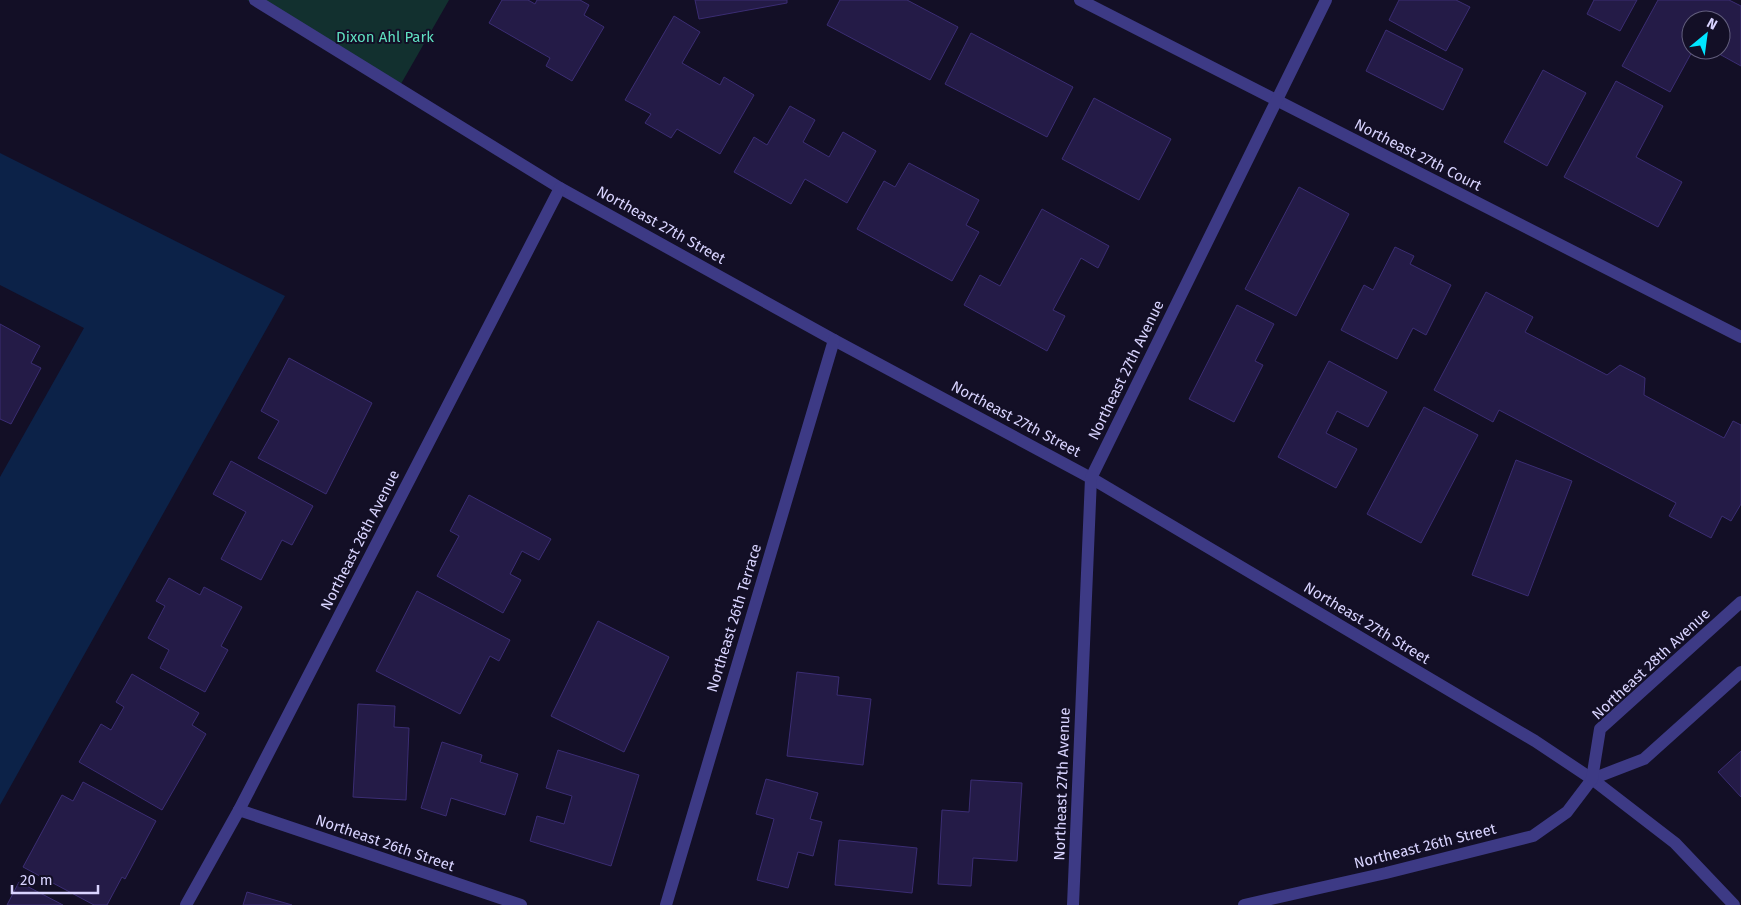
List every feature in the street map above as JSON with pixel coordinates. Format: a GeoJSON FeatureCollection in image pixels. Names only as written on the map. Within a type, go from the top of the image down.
{"type":"FeatureCollection","features":[{"type":"Feature","properties":{"kind":"street","name":"Northeast 27th Street"},"geometry":{"type":"LineString","coordinates":[[255,0],[560,188],[834,340],[1091,478],[1535,741],[1592,779],[1675,842],[1734,905]]}},
{"type":"Feature","properties":{"kind":"street","name":"Northeast 27th Court"},"geometry":{"type":"LineString","coordinates":[[1080,0],[1741,337]]}},
{"type":"Feature","properties":{"kind":"street","name":"Northeast 27th Avenue"},"geometry":{"type":"LineString","coordinates":[[1073,905],[1091,478],[1326,0]]}},
{"type":"Feature","properties":{"kind":"street","name":"Northeast 26th Avenue"},"geometry":{"type":"LineString","coordinates":[[186,905],[239,810],[560,188]]}},
{"type":"Feature","properties":{"kind":"street","name":"Northeast 26th Terrace"},"geometry":{"type":"LineString","coordinates":[[666,905],[834,340]]}},
{"type":"Feature","properties":{"kind":"street","name":"Northeast 28th Avenue"},"geometry":{"type":"LineString","coordinates":[[1592,779],[1600,729],[1741,602]]}},
{"type":"Feature","properties":{"kind":"street"},"geometry":{"type":"LineString","coordinates":[[1592,779],[1644,759],[1741,672]]}},
{"type":"Feature","properties":{"kind":"street","name":"Northeast 26th Street"},"geometry":{"type":"LineString","coordinates":[[1244,905],[1386,873],[1533,836],[1567,812],[1592,779]]}},
{"type":"Feature","properties":{"kind":"street","name":"Northeast 26th Street"},"geometry":{"type":"LineString","coordinates":[[239,810],[521,905]]}},
{"type":"Feature","properties":{"kind":"green space","name":"Dixon Ahl Park"},"geometry":{"type":"Polygon","coordinates":[[[247,0],[449,0],[398,89],[247,0]]]}},
{"type":"Feature","properties":{"kind":"water"},"geometry":{"type":"Polygon","coordinates":[[[0,153],[285,296],[0,805],[0,477],[84,328],[0,285],[0,153]]]}},
{"type":"Feature","properties":{"kind":"building"},"geometry":{"type":"Polygon","coordinates":[[[502,0],[528,0],[535,4],[537,0],[580,0],[589,5],[584,15],[604,27],[572,81],[546,66],[550,58],[489,23],[502,0]]]}},
{"type":"Feature","properties":{"kind":"building"},"geometry":{"type":"Polygon","coordinates":[[[695,0],[787,0],[787,3],[699,19],[695,0]]]}},
{"type":"Feature","properties":{"kind":"building"},"geometry":{"type":"Polygon","coordinates":[[[840,0],[907,0],[958,27],[930,80],[827,25],[840,0]]]}},
{"type":"Feature","properties":{"kind":"building"},"geometry":{"type":"Polygon","coordinates":[[[1399,0],[1456,0],[1470,7],[1446,51],[1389,20],[1399,0]]]}},
{"type":"Feature","properties":{"kind":"building"},"geometry":{"type":"Polygon","coordinates":[[[1594,0],[1637,0],[1620,31],[1587,14],[1594,0]]]}},
{"type":"Feature","properties":{"kind":"building"},"geometry":{"type":"Polygon","coordinates":[[[1658,0],[1729,0],[1741,6],[1741,66],[1730,60],[1731,10],[1681,10],[1681,60],[1688,60],[1670,92],[1622,66],[1658,0]]]}},
{"type":"Feature","properties":{"kind":"building"},"geometry":{"type":"Polygon","coordinates":[[[674,16],[700,32],[682,63],[720,85],[724,77],[754,95],[720,154],[677,129],[671,138],[645,123],[651,114],[625,100],[674,16]]]}},
{"type":"Feature","properties":{"kind":"building"},"geometry":{"type":"Polygon","coordinates":[[[1386,30],[1463,69],[1443,110],[1366,71],[1386,30]]]}},
{"type":"Feature","properties":{"kind":"building"},"geometry":{"type":"Polygon","coordinates":[[[971,33],[1073,87],[1047,137],[945,84],[971,33]]]}},
{"type":"Feature","properties":{"kind":"building"},"geometry":{"type":"Polygon","coordinates":[[[1543,70],[1586,93],[1547,166],[1504,142],[1543,70]]]}},
{"type":"Feature","properties":{"kind":"building"},"geometry":{"type":"Polygon","coordinates":[[[1616,81],[1663,106],[1636,157],[1682,182],[1658,227],[1564,177],[1616,81]]]}},
{"type":"Feature","properties":{"kind":"building"},"geometry":{"type":"Polygon","coordinates":[[[1094,98],[1171,139],[1139,200],[1062,159],[1094,98]]]}},
{"type":"Feature","properties":{"kind":"building"},"geometry":{"type":"Polygon","coordinates":[[[790,106],[815,120],[803,142],[829,157],[843,132],[876,151],[847,203],[805,179],[791,204],[734,172],[754,137],[767,145],[790,106]]]}},
{"type":"Feature","properties":{"kind":"building"},"geometry":{"type":"Polygon","coordinates":[[[909,163],[979,200],[966,225],[979,232],[952,281],[857,229],[884,181],[895,187],[909,163]]]}},
{"type":"Feature","properties":{"kind":"building"},"geometry":{"type":"Polygon","coordinates":[[[1299,187],[1349,214],[1296,316],[1245,289],[1299,187]]]}},
{"type":"Feature","properties":{"kind":"building"},"geometry":{"type":"Polygon","coordinates":[[[1042,209],[1109,246],[1098,268],[1081,258],[1053,310],[1065,316],[1047,351],[964,305],[980,275],[1000,286],[1042,209]]]}},
{"type":"Feature","properties":{"kind":"building"},"geometry":{"type":"Polygon","coordinates":[[[1395,247],[1414,256],[1410,264],[1451,285],[1426,335],[1413,328],[1397,359],[1341,330],[1364,285],[1373,290],[1395,247]]]}},
{"type":"Feature","properties":{"kind":"building"},"geometry":{"type":"Polygon","coordinates":[[[1486,292],[1533,317],[1525,332],[1607,375],[1620,365],[1645,378],[1644,395],[1724,438],[1733,421],[1741,425],[1741,504],[1731,521],[1722,516],[1711,538],[1669,516],[1676,503],[1499,410],[1493,422],[1434,390],[1486,292]]]}},
{"type":"Feature","properties":{"kind":"building"},"geometry":{"type":"Polygon","coordinates":[[[1237,305],[1274,324],[1255,361],[1263,365],[1234,422],[1189,399],[1237,305]]]}},
{"type":"Feature","properties":{"kind":"building"},"geometry":{"type":"Polygon","coordinates":[[[0,324],[40,346],[31,363],[41,368],[11,424],[0,419],[0,324]]]}},
{"type":"Feature","properties":{"kind":"building"},"geometry":{"type":"Polygon","coordinates":[[[289,358],[372,403],[326,494],[258,458],[279,421],[261,411],[289,358]]]}},
{"type":"Feature","properties":{"kind":"building"},"geometry":{"type":"Polygon","coordinates":[[[1329,361],[1387,392],[1368,427],[1337,411],[1326,433],[1357,449],[1336,488],[1278,457],[1329,361]]]}},
{"type":"Feature","properties":{"kind":"building"},"geometry":{"type":"Polygon","coordinates":[[[1424,407],[1478,435],[1421,543],[1367,514],[1424,407]]]}},
{"type":"Feature","properties":{"kind":"building"},"geometry":{"type":"Polygon","coordinates":[[[1516,460],[1572,481],[1528,596],[1472,575],[1516,460]]]}},
{"type":"Feature","properties":{"kind":"building"},"geometry":{"type":"Polygon","coordinates":[[[231,461],[313,506],[292,545],[282,540],[261,580],[221,559],[246,512],[213,494],[231,461]]]}},
{"type":"Feature","properties":{"kind":"building"},"geometry":{"type":"Polygon","coordinates":[[[469,495],[551,539],[539,560],[522,551],[510,574],[521,580],[503,613],[437,576],[459,536],[450,531],[469,495]]]}},
{"type":"Feature","properties":{"kind":"building"},"geometry":{"type":"Polygon","coordinates":[[[169,578],[200,595],[204,587],[242,607],[221,646],[228,650],[205,692],[160,668],[169,650],[148,638],[165,606],[156,601],[169,578]]]}},
{"type":"Feature","properties":{"kind":"building"},"geometry":{"type":"Polygon","coordinates":[[[417,591],[510,640],[499,661],[490,656],[460,714],[376,671],[417,591]]]}},
{"type":"Feature","properties":{"kind":"building"},"geometry":{"type":"Polygon","coordinates":[[[598,621],[669,657],[624,752],[551,716],[598,621]]]}},
{"type":"Feature","properties":{"kind":"building"},"geometry":{"type":"Polygon","coordinates":[[[797,672],[839,677],[837,695],[871,699],[863,765],[787,756],[797,672]]]}},
{"type":"Feature","properties":{"kind":"building"},"geometry":{"type":"Polygon","coordinates":[[[132,674],[199,713],[192,725],[206,734],[162,810],[79,762],[101,724],[111,730],[124,707],[116,702],[132,674]]]}},
{"type":"Feature","properties":{"kind":"building"},"geometry":{"type":"Polygon","coordinates":[[[358,704],[395,706],[394,727],[409,728],[406,800],[353,797],[358,704]]]}},
{"type":"Feature","properties":{"kind":"building"},"geometry":{"type":"Polygon","coordinates":[[[442,742],[482,755],[480,762],[518,774],[505,815],[451,798],[446,816],[421,808],[442,742]]]}},
{"type":"Feature","properties":{"kind":"building"},"geometry":{"type":"Polygon","coordinates":[[[558,750],[639,775],[611,866],[530,841],[537,816],[564,824],[572,796],[546,788],[558,750]]]}},
{"type":"Feature","properties":{"kind":"building"},"geometry":{"type":"Polygon","coordinates":[[[1741,751],[1741,797],[1718,772],[1741,751]]]}},
{"type":"Feature","properties":{"kind":"building"},"geometry":{"type":"Polygon","coordinates":[[[766,779],[818,793],[810,819],[822,822],[813,856],[798,852],[788,888],[757,880],[774,819],[756,814],[766,779]]]}},
{"type":"Feature","properties":{"kind":"building"},"geometry":{"type":"Polygon","coordinates":[[[971,780],[1022,783],[1017,861],[973,858],[971,886],[938,884],[942,810],[969,812],[971,780]]]}},
{"type":"Feature","properties":{"kind":"building"},"geometry":{"type":"Polygon","coordinates":[[[83,782],[156,821],[125,879],[122,877],[107,905],[94,905],[23,867],[62,795],[73,801],[83,782]]]}},
{"type":"Feature","properties":{"kind":"building"},"geometry":{"type":"Polygon","coordinates":[[[839,840],[917,848],[912,893],[835,885],[839,840]]]}},
{"type":"Feature","properties":{"kind":"building"},"geometry":{"type":"Polygon","coordinates":[[[19,882],[63,905],[7,905],[19,882]]]}},
{"type":"Feature","properties":{"kind":"building"},"geometry":{"type":"Polygon","coordinates":[[[247,892],[292,905],[243,905],[247,892]]]}}]}
